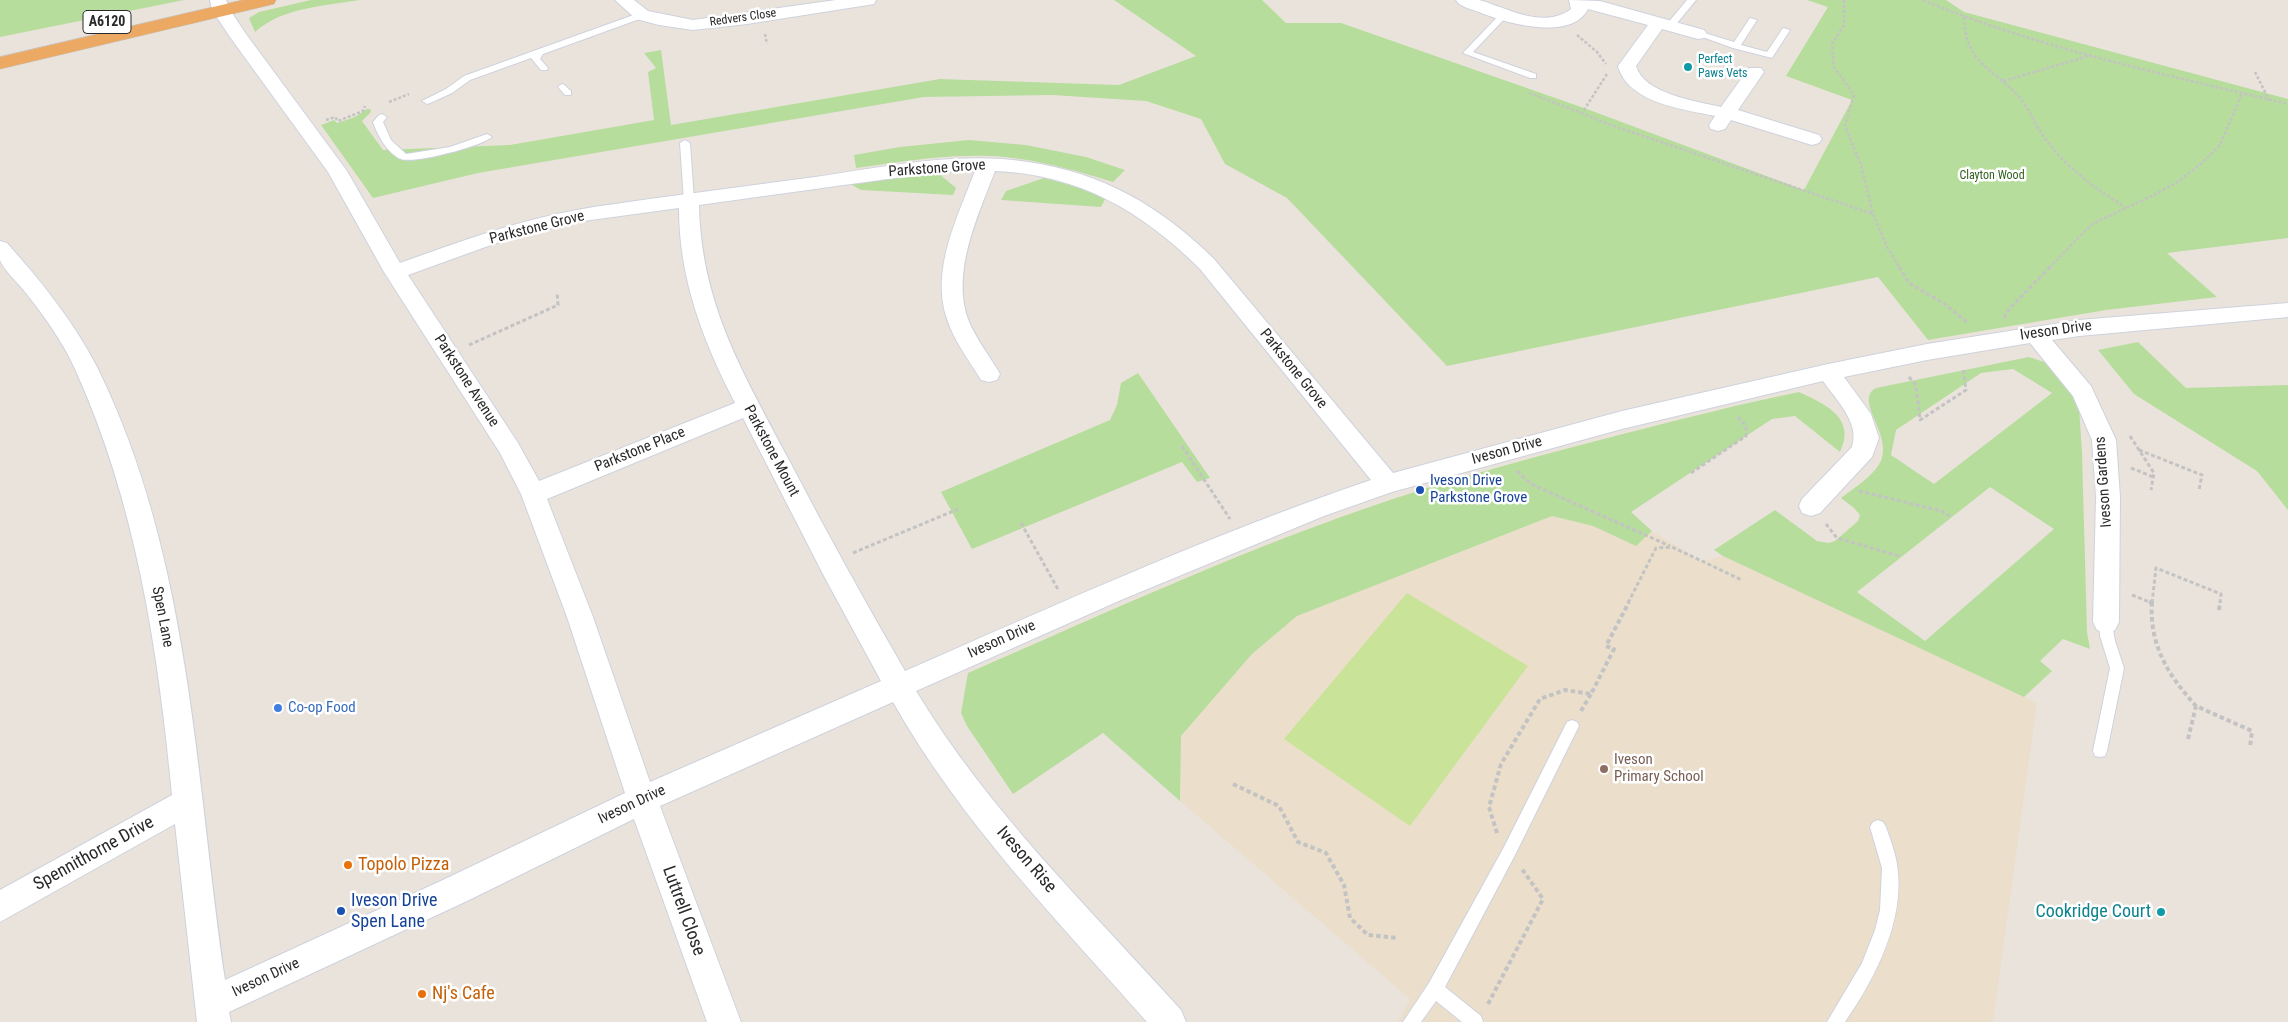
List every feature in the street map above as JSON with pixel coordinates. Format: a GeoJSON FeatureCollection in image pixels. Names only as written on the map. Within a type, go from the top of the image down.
{"type":"FeatureCollection","features":[{"type":"Feature","properties":{"kind":"highway","name":"A6120"},"geometry":{"type":"LineString","coordinates":[[26,38],[217,3],[267,0]]}},
{"type":"Feature","properties":{"kind":"highway","name":"A6120"},"geometry":{"type":"LineString","coordinates":[[0,63],[217,3]]}},
{"type":"Feature","properties":{"kind":"street","name":"Redvers Close"},"geometry":{"type":"LineString","coordinates":[[623,0],[642,15],[674,23],[713,23],[868,0]]}},
{"type":"Feature","properties":{"kind":"street"},"geometry":{"type":"LineString","coordinates":[[1464,0],[1533,22],[1564,22],[1575,16],[1580,10],[1578,2],[1600,6],[1698,34]]}},
{"type":"Feature","properties":{"kind":"street","name":"Parkstone Avenue"},"geometry":{"type":"LineString","coordinates":[[217,3],[304,128],[337,171],[395,272],[510,449],[533,494],[580,617],[642,800]]}},
{"type":"Feature","properties":{"kind":"street"},"geometry":{"type":"LineString","coordinates":[[1664,25],[1627,66],[1630,78],[1637,85],[1721,120],[1742,117],[1812,139]]}},
{"type":"Feature","properties":{"kind":"street"},"geometry":{"type":"LineString","coordinates":[[1721,120],[1755,72]]}},
{"type":"Feature","properties":{"kind":"street"},"geometry":{"type":"LineString","coordinates":[[987,165],[958,249],[952,279],[952,301],[958,320],[990,374]]}},
{"type":"Feature","properties":{"kind":"street","name":"Parkstone Grove"},"geometry":{"type":"LineString","coordinates":[[395,272],[496,236],[576,216],[938,166],[987,165],[1029,168],[1094,184],[1134,203],[1170,229],[1207,264],[1388,484]]}},
{"type":"Feature","properties":{"kind":"street","name":"Parkstone Mount"},"geometry":{"type":"LineString","coordinates":[[689,201],[687,227],[700,300],[711,329],[748,407],[830,562],[899,686]]}},
{"type":"Feature","properties":{"kind":"street","name":"Spen Lane"},"geometry":{"type":"LineString","coordinates":[[0,248],[16,266],[65,334],[85,367],[107,416],[135,492],[167,631],[189,801],[212,1012]]}},
{"type":"Feature","properties":{"kind":"street","name":"Iveson Drive"},"geometry":{"type":"LineString","coordinates":[[212,1012],[456,890],[642,800],[1070,610],[1315,509],[1388,484],[1622,420],[1891,359],[1990,341],[2121,323],[2288,310]]}},
{"type":"Feature","properties":{"kind":"street","name":"Iveson Gardens"},"geometry":{"type":"LineString","coordinates":[[2035,334],[2083,392],[2104,440],[2108,497],[2106,622]]}},
{"type":"Feature","properties":{"kind":"street"},"geometry":{"type":"LineString","coordinates":[[1811,506],[1863,452],[1868,438],[1863,420],[1828,372]]}},
{"type":"Feature","properties":{"kind":"street","name":"Parkstone Place"},"geometry":{"type":"LineString","coordinates":[[533,494],[748,407]]}},
{"type":"Feature","properties":{"kind":"street","name":"Iveson Rise"},"geometry":{"type":"LineString","coordinates":[[899,686],[929,735],[997,828],[1169,1022]]}},
{"type":"Feature","properties":{"kind":"street","name":"Luttrell Close"},"geometry":{"type":"LineString","coordinates":[[642,800],[724,1022]]}},
{"type":"Feature","properties":{"kind":"street","name":"Spennithorne Drive"},"geometry":{"type":"LineString","coordinates":[[0,907],[189,801]]}},
{"type":"Feature","properties":{"kind":"lane"},"geometry":{"type":"LineString","coordinates":[[1664,25],[1692,0]]}},
{"type":"Feature","properties":{"kind":"lane"},"geometry":{"type":"LineString","coordinates":[[1505,14],[1467,53],[1533,76]]}},
{"type":"Feature","properties":{"kind":"lane"},"geometry":{"type":"LineString","coordinates":[[427,101],[441,96],[467,78],[642,15]]}},
{"type":"Feature","properties":{"kind":"lane"},"geometry":{"type":"LineString","coordinates":[[1736,46],[1753,20]]}},
{"type":"Feature","properties":{"kind":"lane"},"geometry":{"type":"LineString","coordinates":[[1698,34],[1769,56],[1786,30]]}},
{"type":"Feature","properties":{"kind":"lane"},"geometry":{"type":"LineString","coordinates":[[539,53],[535,58],[544,68]]}},
{"type":"Feature","properties":{"kind":"lane"},"geometry":{"type":"LineString","coordinates":[[382,117],[378,122],[378,128],[398,153],[404,157],[452,150],[487,137]]}},
{"type":"Feature","properties":{"kind":"lane"},"geometry":{"type":"LineString","coordinates":[[685,142],[689,201]]}},
{"type":"Feature","properties":{"kind":"lane"},"geometry":{"type":"LineString","coordinates":[[2100,751],[2117,668],[2115,658],[2106,642],[2106,622]]}},
{"type":"Feature","properties":{"kind":"lane"},"geometry":{"type":"LineString","coordinates":[[1411,1022],[1435,989],[1509,852],[1572,726]]}},
{"type":"Feature","properties":{"kind":"lane"},"geometry":{"type":"LineString","coordinates":[[1835,1022],[1871,966],[1880,941],[1889,899],[1890,867],[1878,827]]}},
{"type":"Feature","properties":{"kind":"lane"},"geometry":{"type":"LineString","coordinates":[[1435,989],[1475,1022]]}},
{"type":"Feature","properties":{"kind":"path"},"geometry":{"type":"LineString","coordinates":[[1844,0],[1844,25],[1832,44],[1834,67],[1854,95],[1845,126],[1861,165],[1873,214],[1888,247],[1909,284],[1945,304],[1990,341]]}},
{"type":"Feature","properties":{"kind":"path"},"geometry":{"type":"LineString","coordinates":[[1922,0],[1964,17],[2092,55],[2288,104]]}},
{"type":"Feature","properties":{"kind":"path"},"geometry":{"type":"LineString","coordinates":[[1964,17],[1963,35],[1969,50],[1984,67],[2003,81],[2033,115],[2042,135],[2060,158],[2088,184],[2125,207]]}},
{"type":"Feature","properties":{"kind":"path"},"geometry":{"type":"LineString","coordinates":[[1564,22],[1569,30],[1587,43],[1603,59],[1609,71],[1582,113]]}},
{"type":"Feature","properties":{"kind":"path"},"geometry":{"type":"LineString","coordinates":[[765,31],[767,44]]}},
{"type":"Feature","properties":{"kind":"path"},"geometry":{"type":"LineString","coordinates":[[2003,81],[2092,55]]}},
{"type":"Feature","properties":{"kind":"path"},"geometry":{"type":"LineString","coordinates":[[2255,72],[2269,100]]}},
{"type":"Feature","properties":{"kind":"path"},"geometry":{"type":"LineString","coordinates":[[1527,92],[1582,113],[1873,214]]}},
{"type":"Feature","properties":{"kind":"path"},"geometry":{"type":"LineString","coordinates":[[1891,359],[1916,385],[1920,420],[1966,390],[1963,365],[1990,341],[2010,308],[2092,224],[2180,181],[2202,163],[2220,145],[2242,93]]}},
{"type":"Feature","properties":{"kind":"path"},"geometry":{"type":"LineString","coordinates":[[304,128],[336,117],[338,121],[357,114]]}},
{"type":"Feature","properties":{"kind":"path"},"geometry":{"type":"LineString","coordinates":[[448,354],[558,305],[557,292]]}},
{"type":"Feature","properties":{"kind":"path"},"geometry":{"type":"LineString","coordinates":[[1691,473],[1746,436],[1746,426],[1722,397]]}},
{"type":"Feature","properties":{"kind":"path"},"geometry":{"type":"LineString","coordinates":[[1182,446],[1243,538]]}},
{"type":"Feature","properties":{"kind":"path"},"geometry":{"type":"LineString","coordinates":[[2139,450],[2202,475],[2199,490]]}},
{"type":"Feature","properties":{"kind":"path"},"geometry":{"type":"LineString","coordinates":[[1498,454],[1531,484],[1672,547]]}},
{"type":"Feature","properties":{"kind":"path"},"geometry":{"type":"LineString","coordinates":[[1836,480],[1850,489],[1942,511],[1950,516]]}},
{"type":"Feature","properties":{"kind":"path"},"geometry":{"type":"LineString","coordinates":[[1811,506],[1838,538],[1899,556]]}},
{"type":"Feature","properties":{"kind":"path"},"geometry":{"type":"LineString","coordinates":[[830,562],[958,509]]}},
{"type":"Feature","properties":{"kind":"path"},"geometry":{"type":"LineString","coordinates":[[1021,523],[1070,610]]}},
{"type":"Feature","properties":{"kind":"path"},"geometry":{"type":"LineString","coordinates":[[2219,610],[2221,594],[2156,568],[2152,593],[2154,643],[2167,673],[2196,706],[2252,731],[2250,747]]}},
{"type":"Feature","properties":{"kind":"path"},"geometry":{"type":"LineString","coordinates":[[2188,739],[2196,706]]}},
{"type":"Feature","properties":{"kind":"path"},"geometry":{"type":"LineString","coordinates":[[1233,784],[1279,806],[1298,842],[1326,853],[1344,885],[1350,918],[1368,935],[1398,938]]}},
{"type":"Feature","properties":{"kind":"shaded area","name":"Iveson Primary School"},"geometry":{"type":"Polygon","coordinates":[[[1552,516],[1593,526],[1636,546],[1652,531],[1702,561],[1723,556],[2037,703],[1993,1022],[1398,1022],[1410,999],[1180,801],[1181,736],[1252,654],[1297,616],[1552,516]]]}},
{"type":"Feature","properties":{"kind":"green space"},"geometry":{"type":"Polygon","coordinates":[[[0,0],[184,0],[0,37],[0,0]]]}},
{"type":"Feature","properties":{"kind":"green space"},"geometry":{"type":"Polygon","coordinates":[[[311,0],[360,0],[291,12],[278,17],[255,32],[249,18],[259,12],[311,0]]]}},
{"type":"Feature","properties":{"kind":"green space","name":"Clayton Wood"},"geometry":{"type":"Polygon","coordinates":[[[1114,0],[1262,0],[1286,23],[1341,23],[1584,108],[1804,190],[1852,100],[1786,76],[1828,7],[1807,0],[1946,0],[1964,12],[2288,99],[2288,238],[2167,253],[2217,297],[2106,310],[1928,340],[1878,277],[1447,366],[1287,198],[1225,164],[1201,119],[1146,101],[1052,95],[924,97],[478,173],[373,198],[321,125],[334,120],[337,123],[355,117],[370,109],[371,112],[362,121],[383,150],[510,145],[654,120],[648,72],[656,68],[644,53],[661,50],[671,125],[940,79],[1119,85],[1196,56],[1114,0]]]}},
{"type":"Feature","properties":{"kind":"green space"},"geometry":{"type":"Polygon","coordinates":[[[969,140],[1026,145],[1086,157],[1125,170],[1113,182],[1043,163],[988,156],[942,157],[856,168],[854,155],[900,147],[969,140]]]}},
{"type":"Feature","properties":{"kind":"green space"},"geometry":{"type":"Polygon","coordinates":[[[938,173],[956,188],[953,195],[861,190],[850,184],[938,173]]]}},
{"type":"Feature","properties":{"kind":"green space"},"geometry":{"type":"Polygon","coordinates":[[[1044,178],[1106,197],[1101,207],[1001,200],[1006,191],[1044,178]]]}},
{"type":"Feature","properties":{"kind":"green space"},"geometry":{"type":"Polygon","coordinates":[[[2138,342],[2186,388],[2288,385],[2288,510],[2257,471],[2134,394],[2098,350],[2138,342]]]}},
{"type":"Feature","properties":{"kind":"green space"},"geometry":{"type":"Polygon","coordinates":[[[2029,357],[2059,370],[2079,406],[2087,632],[2090,649],[2063,639],[2040,661],[2052,671],[2024,697],[1723,556],[1714,550],[1775,510],[1817,541],[1829,543],[1835,541],[1858,521],[1860,515],[1841,498],[1870,475],[1882,458],[1881,437],[1870,408],[1869,400],[1870,393],[1876,388],[2029,357]],[[2013,369],[1981,373],[1896,430],[1891,455],[1934,484],[2052,393],[2013,369]],[[1990,487],[1857,592],[1925,641],[2054,529],[1990,487]]]}},
{"type":"Feature","properties":{"kind":"green space"},"geometry":{"type":"Polygon","coordinates":[[[1138,373],[1210,478],[1197,482],[1182,462],[972,549],[941,492],[1110,420],[1117,405],[1121,383],[1138,373]]]}},
{"type":"Feature","properties":{"kind":"green space"},"geometry":{"type":"Polygon","coordinates":[[[1799,392],[1828,407],[1841,421],[1844,430],[1844,440],[1840,452],[1795,416],[1772,419],[1631,512],[1652,531],[1636,546],[1593,526],[1552,516],[1297,616],[1252,654],[1181,736],[1180,801],[1103,733],[1013,794],[967,726],[961,713],[968,673],[1179,581],[1285,538],[1393,499],[1479,473],[1667,423],[1799,392]]]}},
{"type":"Feature","properties":{"kind":"green space"},"geometry":{"type":"Polygon","coordinates":[[[1407,593],[1528,666],[1410,826],[1284,739],[1407,593]]]}},
{"type":"Feature","properties":{"kind":"place","name":"Perfect Paws Vets"},"geometry":{"type":"Point","coordinates":[1688,67]}},
{"type":"Feature","properties":{"kind":"place","name":"Iveson Drive Parkstone Grove"},"geometry":{"type":"Point","coordinates":[1420,490]}},
{"type":"Feature","properties":{"kind":"place","name":"Co-op Food"},"geometry":{"type":"Point","coordinates":[278,708]}},
{"type":"Feature","properties":{"kind":"place","name":"Iveson Primary School"},"geometry":{"type":"Point","coordinates":[1604,769]}},
{"type":"Feature","properties":{"kind":"place","name":"Topolo Pizza"},"geometry":{"type":"Point","coordinates":[348,865]}},
{"type":"Feature","properties":{"kind":"place","name":"Iveson Drive Spen Lane"},"geometry":{"type":"Point","coordinates":[341,911]}},
{"type":"Feature","properties":{"kind":"place","name":"Cookridge Court"},"geometry":{"type":"Point","coordinates":[2161,912]}},
{"type":"Feature","properties":{"kind":"place","name":"Nj's Cafe"},"geometry":{"type":"Point","coordinates":[422,994]}}]}
